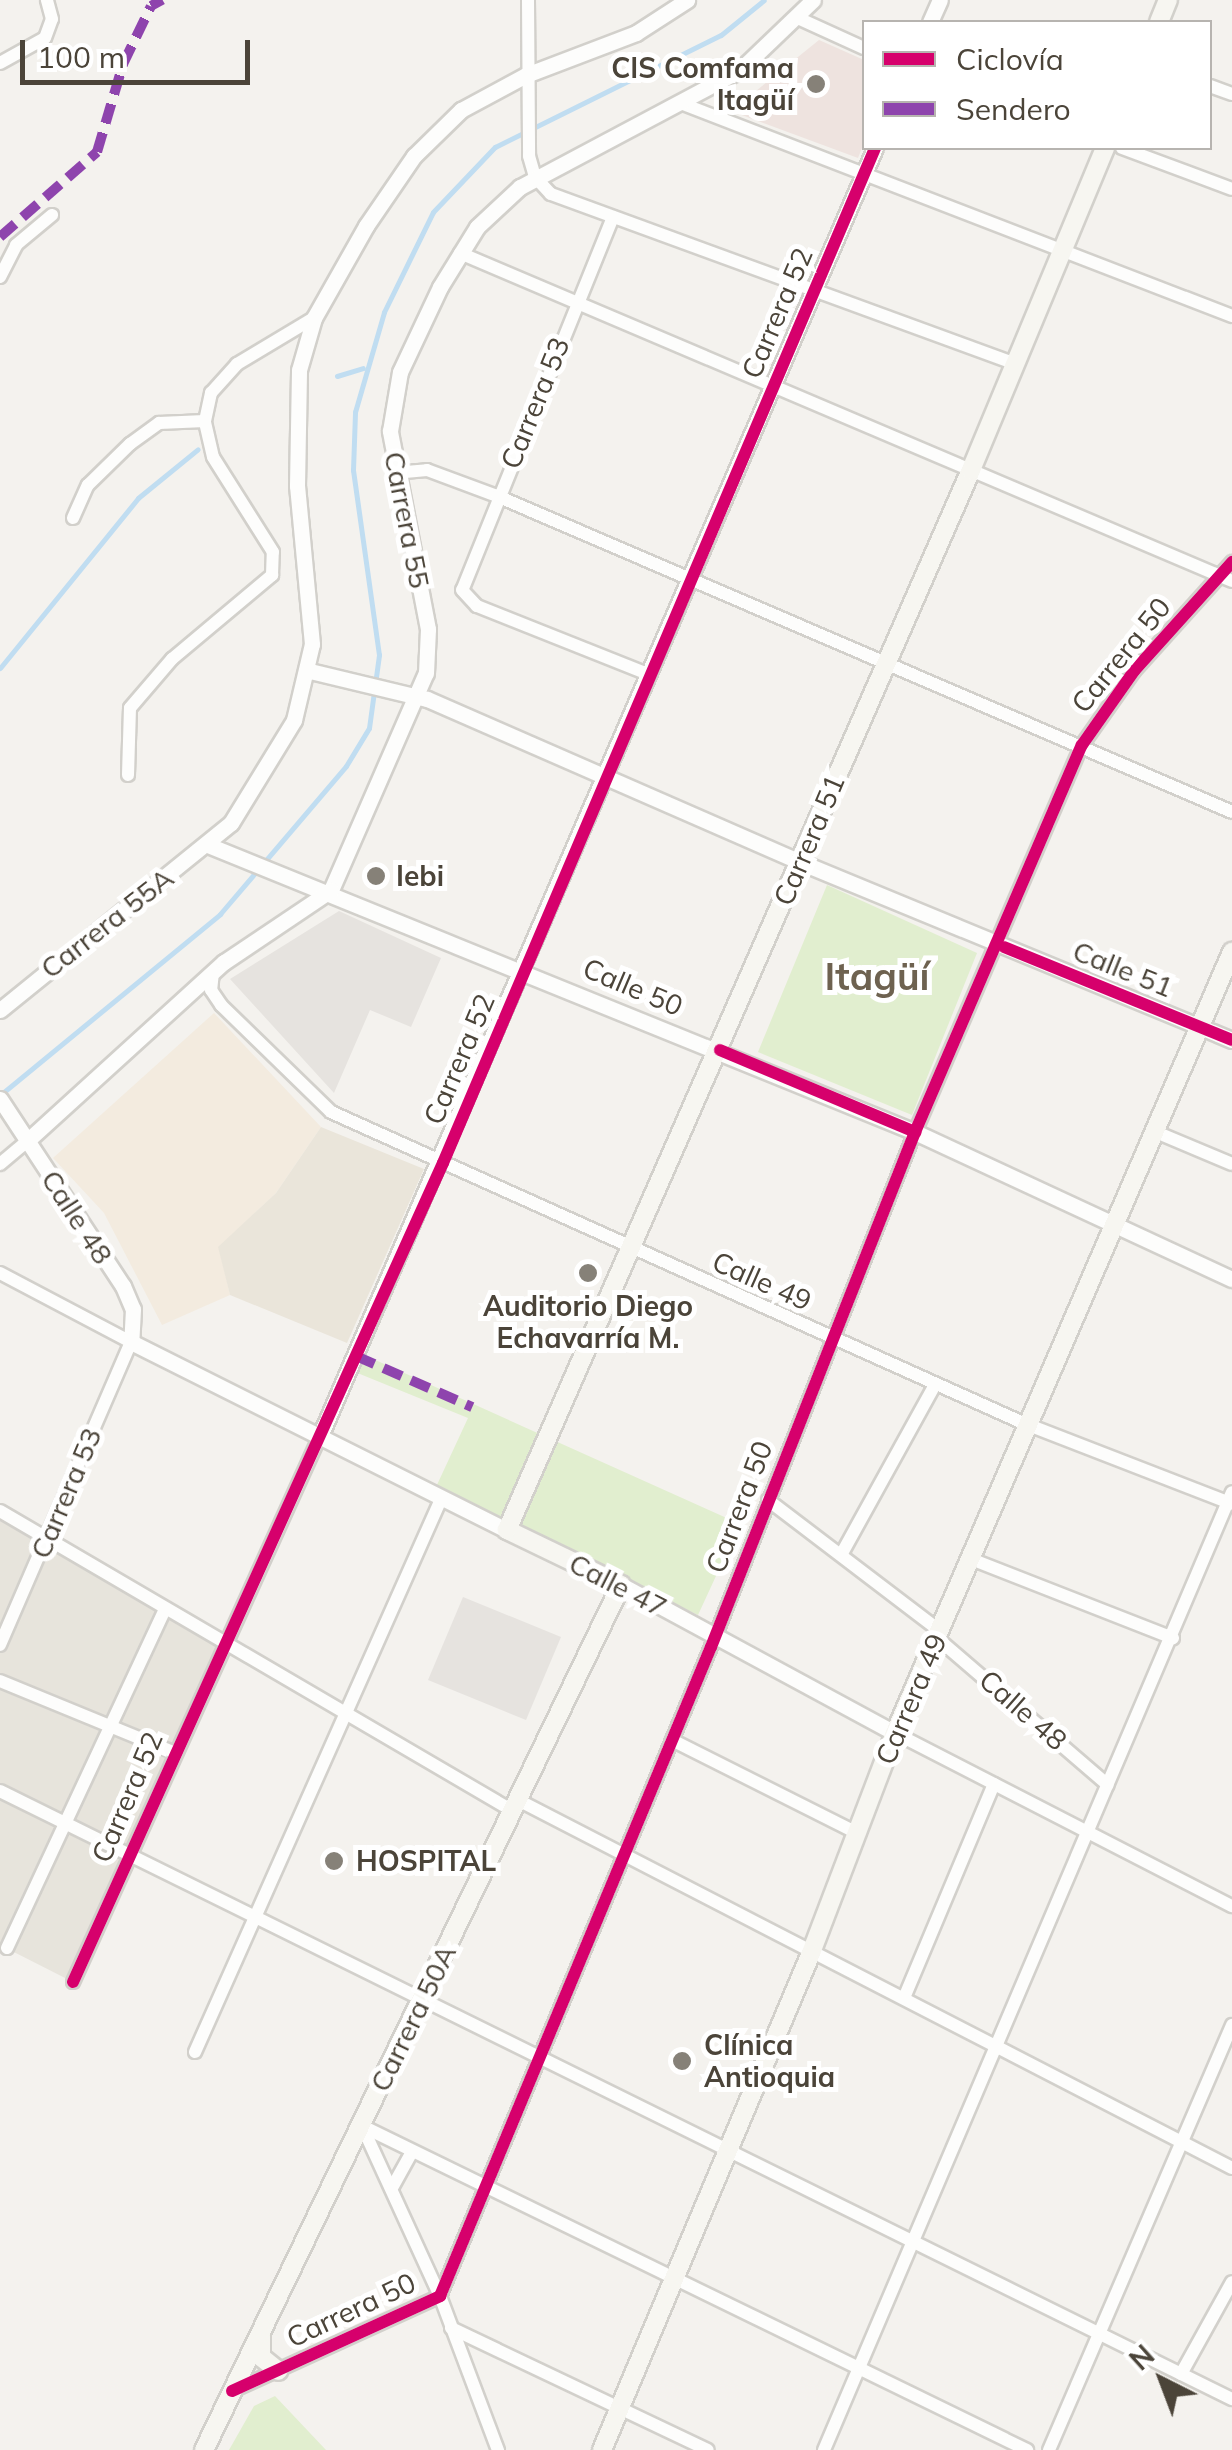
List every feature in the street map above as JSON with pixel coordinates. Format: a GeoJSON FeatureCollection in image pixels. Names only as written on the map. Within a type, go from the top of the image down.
{"type":"FeatureCollection","features":[{"type":"Feature","properties":{"kind":"main road","name":"Carrera 51"},"geometry":{"type":"LineString","coordinates":[[507,1530],[720,1050],[884,661],[971,470],[1103,150]]}},
{"type":"Feature","properties":{"kind":"main road","name":"Carrera 49"},"geometry":{"type":"LineString","coordinates":[[602,2450],[811,1953],[895,1733],[1118,1224],[1232,952]]}},
{"type":"Feature","properties":{"kind":"main road","name":"Calle 47"},"geometry":{"type":"LineString","coordinates":[[507,1530],[621,1585]]}},
{"type":"Feature","properties":{"kind":"main road","name":"Carrera 50A"},"geometry":{"type":"LineString","coordinates":[[204,2450],[621,1585]]}},
{"type":"Feature","properties":{"kind":"main road"},"geometry":{"type":"LineString","coordinates":[[261,2336],[261,2357],[278,2371]]}},
{"type":"Feature","properties":{"kind":"street"},"geometry":{"type":"LineString","coordinates":[[0,63],[45,38],[52,20],[47,0]]}},
{"type":"Feature","properties":{"kind":"street"},"geometry":{"type":"LineString","coordinates":[[528,0],[529,156],[536,178],[551,194],[1014,364]]}},
{"type":"Feature","properties":{"kind":"street"},"geometry":{"type":"LineString","coordinates":[[310,671],[310,586],[294,433],[299,370],[314,318],[414,156],[461,110],[526,75],[636,34],[687,0]]}},
{"type":"Feature","properties":{"kind":"street","name":"Carrera 55"},"geometry":{"type":"LineString","coordinates":[[325,888],[416,695],[428,628],[394,472],[390,431],[400,372],[460,253],[497,205],[536,178],[683,104],[740,70],[800,19],[813,0]]}},
{"type":"Feature","properties":{"kind":"street"},"geometry":{"type":"LineString","coordinates":[[800,19],[862,47]]}},
{"type":"Feature","properties":{"kind":"street"},"geometry":{"type":"LineString","coordinates":[[683,104],[1060,255],[1232,316]]}},
{"type":"Feature","properties":{"kind":"street","name":"Carrera 52"},"geometry":{"type":"LineString","coordinates":[[72,1982],[442,1162],[874,150]]}},
{"type":"Feature","properties":{"kind":"street"},"geometry":{"type":"LineString","coordinates":[[1127,150],[1232,189]]}},
{"type":"Feature","properties":{"kind":"street"},"geometry":{"type":"LineString","coordinates":[[0,277],[16,246],[52,215]]}},
{"type":"Feature","properties":{"kind":"street","name":"Carrera 53"},"geometry":{"type":"LineString","coordinates":[[613,217],[462,590],[477,606],[650,675]]}},
{"type":"Feature","properties":{"kind":"street"},"geometry":{"type":"LineString","coordinates":[[460,253],[1227,578]]}},
{"type":"Feature","properties":{"kind":"street"},"geometry":{"type":"LineString","coordinates":[[128,775],[130,708],[172,659],[272,575],[272,552],[217,467],[205,421],[211,393],[237,364],[314,318]]}},
{"type":"Feature","properties":{"kind":"street"},"geometry":{"type":"LineString","coordinates":[[73,518],[88,485],[130,444],[159,423],[205,421]]}},
{"type":"Feature","properties":{"kind":"street"},"geometry":{"type":"LineString","coordinates":[[394,472],[418,468],[497,496],[1232,812]]}},
{"type":"Feature","properties":{"kind":"street","name":"Carrera 50"},"geometry":{"type":"LineString","coordinates":[[232,2391],[440,2296],[716,1634],[915,1132],[1082,745],[1134,671],[1227,578],[1232,562]]}},
{"type":"Feature","properties":{"kind":"street","name":"Calle 51"},"geometry":{"type":"LineString","coordinates":[[310,671],[416,695],[800,862],[1232,1040]]}},
{"type":"Feature","properties":{"kind":"street","name":"Carrera 55A"},"geometry":{"type":"LineString","coordinates":[[0,1010],[213,847],[278,748],[310,671]]}},
{"type":"Feature","properties":{"kind":"street","name":"Calle 50"},"geometry":{"type":"LineString","coordinates":[[213,847],[524,968],[915,1132],[1232,1279]]}},
{"type":"Feature","properties":{"kind":"street"},"geometry":{"type":"LineString","coordinates":[[0,1164],[213,972],[325,888]]}},
{"type":"Feature","properties":{"kind":"street","name":"Calle 49"},"geometry":{"type":"LineString","coordinates":[[213,972],[211,990],[221,1005],[331,1112],[1027,1425],[1231,1499]]}},
{"type":"Feature","properties":{"kind":"street"},"geometry":{"type":"LineString","coordinates":[[0,997],[28,987]]}},
{"type":"Feature","properties":{"kind":"street","name":"Calle 48"},"geometry":{"type":"LineString","coordinates":[[0,1099],[123,1286],[133,1309],[131,1342]]}},
{"type":"Feature","properties":{"kind":"street"},"geometry":{"type":"LineString","coordinates":[[1156,1132],[1232,1164]]}},
{"type":"Feature","properties":{"kind":"street","name":"Calle 47"},"geometry":{"type":"LineString","coordinates":[[0,1273],[507,1530]]}},
{"type":"Feature","properties":{"kind":"street","name":"Carrera 53"},"geometry":{"type":"LineString","coordinates":[[0,1645],[131,1342]]}},
{"type":"Feature","properties":{"kind":"street"},"geometry":{"type":"LineString","coordinates":[[841,1556],[935,1385]]}},
{"type":"Feature","properties":{"kind":"street"},"geometry":{"type":"LineString","coordinates":[[195,2052],[442,1498]]}},
{"type":"Feature","properties":{"kind":"street"},"geometry":{"type":"LineString","coordinates":[[824,2450],[1231,1499]]}},
{"type":"Feature","properties":{"kind":"street","name":"Calle 48"},"geometry":{"type":"LineString","coordinates":[[768,1500],[938,1634],[1108,1784]]}},
{"type":"Feature","properties":{"kind":"street"},"geometry":{"type":"LineString","coordinates":[[0,1512],[221,1645],[515,1806],[624,1854],[811,1953],[999,2044],[1232,2168]]}},
{"type":"Feature","properties":{"kind":"street"},"geometry":{"type":"LineString","coordinates":[[971,1559],[1173,1638]]}},
{"type":"Feature","properties":{"kind":"street","name":"Calle 47"},"geometry":{"type":"LineString","coordinates":[[621,1585],[895,1733],[1232,1906]]}},
{"type":"Feature","properties":{"kind":"street"},"geometry":{"type":"LineString","coordinates":[[6,1948],[164,1610]]}},
{"type":"Feature","properties":{"kind":"street"},"geometry":{"type":"LineString","coordinates":[[0,1682],[173,1752]]}},
{"type":"Feature","properties":{"kind":"street"},"geometry":{"type":"LineString","coordinates":[[672,1740],[857,1833]]}},
{"type":"Feature","properties":{"kind":"street"},"geometry":{"type":"LineString","coordinates":[[904,1998],[994,1784]]}},
{"type":"Feature","properties":{"kind":"street"},"geometry":{"type":"LineString","coordinates":[[0,1791],[1232,2399]]}},
{"type":"Feature","properties":{"kind":"street"},"geometry":{"type":"LineString","coordinates":[[1049,2450],[1232,2025]]}},
{"type":"Feature","properties":{"kind":"street"},"geometry":{"type":"LineString","coordinates":[[362,2126],[484,2189],[1028,2450]]}},
{"type":"Feature","properties":{"kind":"street"},"geometry":{"type":"LineString","coordinates":[[362,2126],[393,2186],[440,2296],[498,2450]]}},
{"type":"Feature","properties":{"kind":"street"},"geometry":{"type":"LineString","coordinates":[[393,2186],[412,2152]]}},
{"type":"Feature","properties":{"kind":"street"},"geometry":{"type":"LineString","coordinates":[[1181,2374],[1232,2282]]}},
{"type":"Feature","properties":{"kind":"street"},"geometry":{"type":"LineString","coordinates":[[451,2328],[708,2450]]}},
{"type":"Feature","properties":{"kind":"shaded area","name":"CIS Comfama Itagüí"},"geometry":{"type":"Polygon","coordinates":[[[819,40],[862,59],[862,148],[858,158],[731,111],[819,40]]]}},
{"type":"Feature","properties":{"kind":"shaded area"},"geometry":{"type":"Polygon","coordinates":[[[339,911],[441,958],[411,1027],[370,1010],[334,1093],[230,979],[339,911]]]}},
{"type":"Feature","properties":{"kind":"shaded area"},"geometry":{"type":"Polygon","coordinates":[[[214,1013],[321,1127],[276,1193],[219,1247],[230,1295],[162,1325],[104,1213],[53,1158],[214,1013]]]}},
{"type":"Feature","properties":{"kind":"shaded area"},"geometry":{"type":"Polygon","coordinates":[[[321,1127],[424,1169],[347,1343],[230,1295],[218,1247],[276,1193],[321,1127]]]}},
{"type":"Feature","properties":{"kind":"shaded area"},"geometry":{"type":"Polygon","coordinates":[[[0,1512],[221,1645],[73,1982],[0,1945],[0,1512]]]}},
{"type":"Feature","properties":{"kind":"shaded area"},"geometry":{"type":"Polygon","coordinates":[[[463,1597],[561,1637],[526,1720],[428,1680],[463,1597]]]}},
{"type":"Feature","properties":{"kind":"green space"},"geometry":{"type":"Polygon","coordinates":[[[827,885],[977,953],[912,1115],[758,1052],[827,885]]]}},
{"type":"Feature","properties":{"kind":"green space"},"geometry":{"type":"Polygon","coordinates":[[[362,1354],[740,1524],[698,1615],[436,1487],[468,1418],[355,1372],[362,1354]]]}},
{"type":"Feature","properties":{"kind":"green space"},"geometry":{"type":"Polygon","coordinates":[[[275,2396],[326,2450],[229,2450],[254,2406],[275,2396]]]}},
{"type":"Feature","properties":{"kind":"waterway"},"geometry":{"type":"LineString","coordinates":[[0,1095],[220,914],[346,766],[369,728],[379,655],[353,470],[355,412],[384,312],[433,212],[495,147],[721,35],[764,0]]}},
{"type":"Feature","properties":{"kind":"waterway"},"geometry":{"type":"LineString","coordinates":[[337,376],[363,368]]}},
{"type":"Feature","properties":{"kind":"waterway"},"geometry":{"type":"LineString","coordinates":[[0,668],[138,498],[198,449]]}},
{"type":"Feature","properties":{"kind":"marked path"},"geometry":{"type":"LineString","coordinates":[[0,237],[97,152],[123,64],[151,6],[162,0]]}},
{"type":"Feature","properties":{"kind":"marked path"},"geometry":{"type":"LineString","coordinates":[[356,1356],[472,1407]]}},
{"type":"Feature","properties":{"kind":"cycle path"},"geometry":{"type":"LineString","coordinates":[[73,1982],[443,1163],[874,150]]}},
{"type":"Feature","properties":{"kind":"cycle path"},"geometry":{"type":"LineString","coordinates":[[232,2391],[440,2296],[711,1647],[915,1132],[1082,745],[1134,671],[1232,562]]}},
{"type":"Feature","properties":{"kind":"cycle path"},"geometry":{"type":"LineString","coordinates":[[1004,947],[1232,1040]]}},
{"type":"Feature","properties":{"kind":"cycle path"},"geometry":{"type":"LineString","coordinates":[[720,1050],[915,1132]]}},
{"type":"Feature","properties":{"kind":"place","name":"CIS Comfama Itagüí"},"geometry":{"type":"Point","coordinates":[816,84]}},
{"type":"Feature","properties":{"kind":"place","name":"Iebi"},"geometry":{"type":"Point","coordinates":[376,876]}},
{"type":"Feature","properties":{"kind":"place","name":"Auditorio Diego Echavarría M."},"geometry":{"type":"Point","coordinates":[588,1273]}},
{"type":"Feature","properties":{"kind":"place","name":"HOSPITAL"},"geometry":{"type":"Point","coordinates":[334,1861]}},
{"type":"Feature","properties":{"kind":"place","name":"Clínica Antioquia"},"geometry":{"type":"Point","coordinates":[682,2061]}},
{"type":"Feature","properties":{"kind":"district","name":"Itagüí"},"geometry":{"type":"Point","coordinates":[877,977]}}]}
